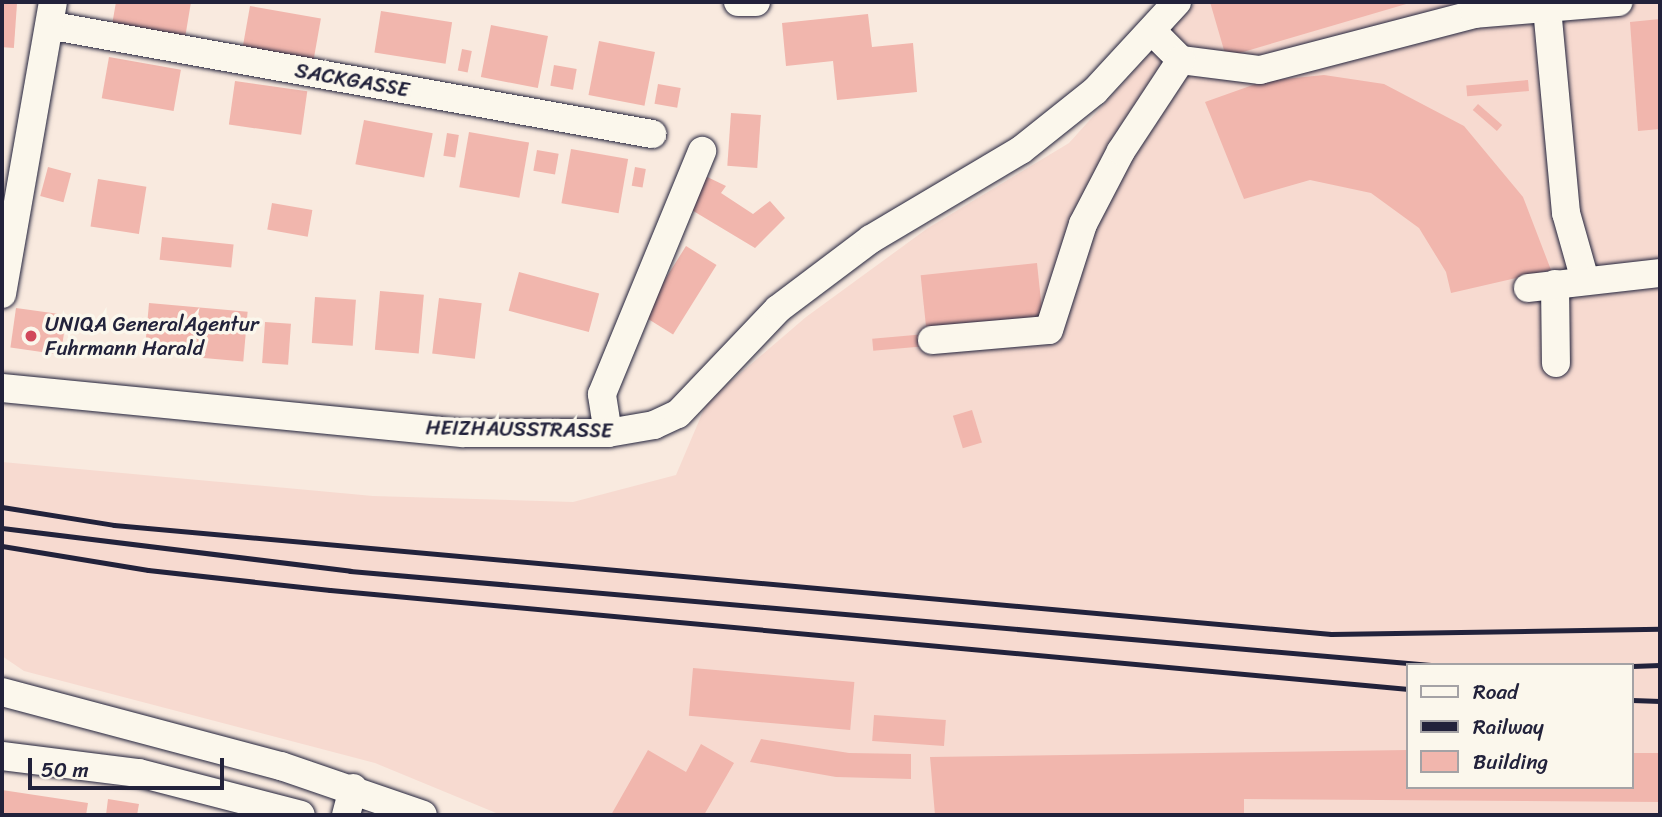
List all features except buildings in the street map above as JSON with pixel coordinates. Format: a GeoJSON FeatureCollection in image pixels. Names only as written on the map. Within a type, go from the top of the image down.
{"type":"FeatureCollection","features":[{"type":"Feature","properties":{"kind":"street","name":"HEIZHAUSSTRASSE"},"geometry":{"type":"LineString","coordinates":[[2,388],[464,433],[608,433],[654,425],[678,414],[778,309],[871,240],[1021,150],[1095,91],[1154,33],[1177,2]]}},
{"type":"Feature","properties":{"kind":"street"},"geometry":{"type":"LineString","coordinates":[[1154,33],[1181,60],[1260,70],[1475,14],[1618,2]]}},
{"type":"Feature","properties":{"kind":"street"},"geometry":{"type":"LineString","coordinates":[[1547,8],[1566,213],[1585,280]]}},
{"type":"Feature","properties":{"kind":"street"},"geometry":{"type":"LineString","coordinates":[[2,294],[53,14]]}},
{"type":"Feature","properties":{"kind":"street","name":"SACKGASSE"},"geometry":{"type":"LineString","coordinates":[[53,14],[652,134]]}},
{"type":"Feature","properties":{"kind":"street"},"geometry":{"type":"LineString","coordinates":[[932,340],[1049,330],[1083,224],[1121,151],[1181,60]]}},
{"type":"Feature","properties":{"kind":"street"},"geometry":{"type":"LineString","coordinates":[[608,433],[602,394],[702,150]]}},
{"type":"Feature","properties":{"kind":"street"},"geometry":{"type":"LineString","coordinates":[[1556,363],[1541,286],[1660,273]]}},
{"type":"Feature","properties":{"kind":"street"},"geometry":{"type":"LineString","coordinates":[[2,692],[353,788],[423,815]]}},
{"type":"Feature","properties":{"kind":"street"},"geometry":{"type":"LineString","coordinates":[[2,756],[139,774],[301,815]]}},
{"type":"Feature","properties":{"kind":"street"},"geometry":{"type":"LineString","coordinates":[[346,815],[353,788]]}},
{"type":"Feature","properties":{"kind":"shaded area"},"geometry":{"type":"Polygon","coordinates":[[[1196,2],[1660,2],[1660,815],[501,815],[375,763],[24,671],[2,656],[2,462],[373,496],[573,502],[676,475],[707,402],[806,317],[928,228],[1069,143],[1196,2]]]}},
{"type":"Feature","properties":{"kind":"railway"},"geometry":{"type":"LineString","coordinates":[[2,507],[114,525],[1331,634],[1660,629]]}},
{"type":"Feature","properties":{"kind":"railway"},"geometry":{"type":"LineString","coordinates":[[2,528],[350,571],[1408,663]]}},
{"type":"Feature","properties":{"kind":"railway"},"geometry":{"type":"LineString","coordinates":[[2,546],[148,570],[330,590],[1406,689]]}},
{"type":"Feature","properties":{"kind":"railway"},"geometry":{"type":"LineString","coordinates":[[1634,666],[1660,665]]}},
{"type":"Feature","properties":{"kind":"railway"},"geometry":{"type":"LineString","coordinates":[[1634,700],[1660,701]]}},
{"type":"Feature","properties":{"kind":"place","name":"UNIQA GeneralAgentur Fuhrmann Harald"},"geometry":{"type":"Point","coordinates":[31,336]}}]}
